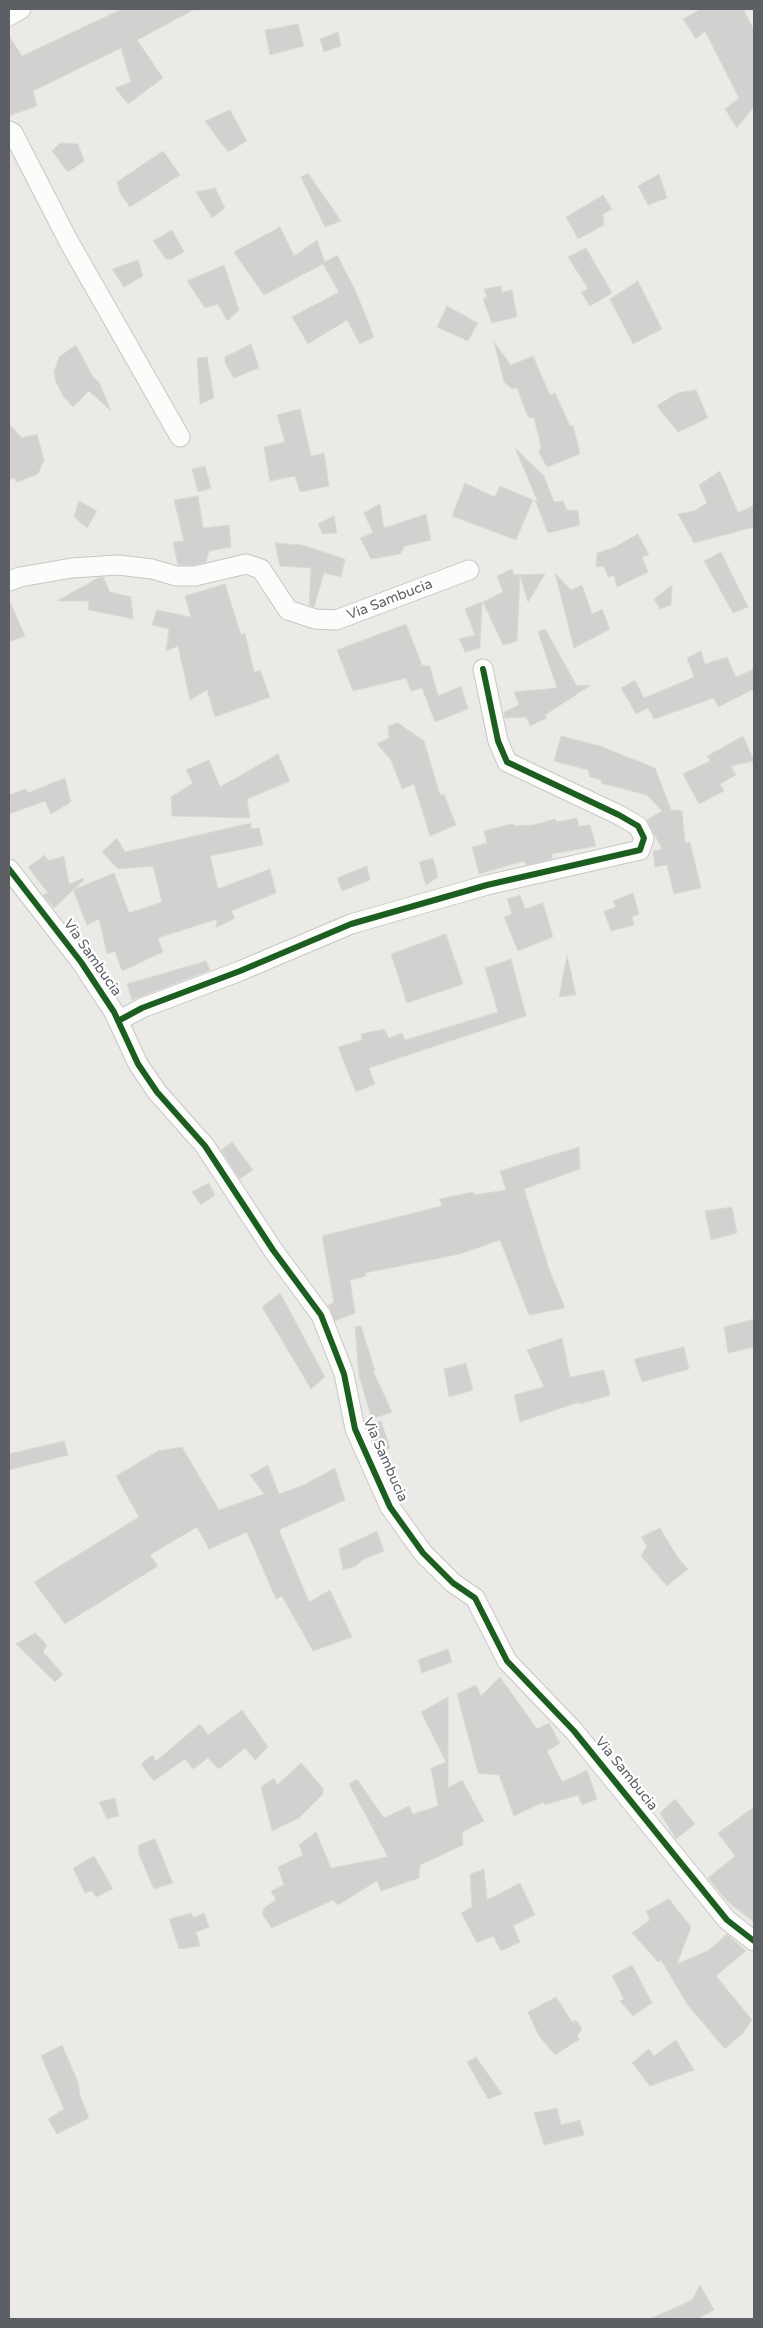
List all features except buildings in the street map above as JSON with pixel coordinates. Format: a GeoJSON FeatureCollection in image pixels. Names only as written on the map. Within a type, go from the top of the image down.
{"type":"FeatureCollection","features":[{"type":"Feature","properties":{"kind":"street"},"geometry":{"type":"LineString","coordinates":[[9,16],[21,9]]}},
{"type":"Feature","properties":{"kind":"street"},"geometry":{"type":"LineString","coordinates":[[9,131],[13,133],[69,242],[180,438]]}},
{"type":"Feature","properties":{"kind":"street","name":"Via Sambucia"},"geometry":{"type":"LineString","coordinates":[[9,582],[20,577],[72,568],[118,565],[152,568],[176,576],[195,576],[246,564],[261,569],[288,610],[315,619],[336,620],[469,570]]}},
{"type":"Feature","properties":{"kind":"street"},"geometry":{"type":"LineString","coordinates":[[118,1021],[142,1008],[231,974],[351,924],[478,888],[640,850],[644,838],[638,826],[619,815],[507,762],[498,741],[483,669]]}},
{"type":"Feature","properties":{"kind":"street","name":"Via Sambucia"},"geometry":{"type":"LineString","coordinates":[[9,869],[81,962],[118,1021],[138,1064],[157,1092],[206,1146],[273,1250],[321,1315],[344,1374],[355,1429],[390,1507],[423,1553],[452,1584],[474,1598],[507,1661],[574,1731],[727,1920],[754,1941]]}},
{"type":"Feature","properties":{"kind":"cycle path"},"geometry":{"type":"LineString","coordinates":[[118,1021],[142,1008],[240,971],[351,924],[487,885],[640,850],[644,838],[638,826],[619,815],[507,762],[498,741],[483,669]]}},
{"type":"Feature","properties":{"kind":"cycle path"},"geometry":{"type":"LineString","coordinates":[[9,869],[81,962],[114,1012],[138,1064],[157,1092],[205,1146],[273,1250],[321,1315],[344,1374],[355,1429],[390,1507],[423,1553],[453,1583],[475,1598],[507,1661],[574,1731],[727,1920],[754,1941]]}}]}
